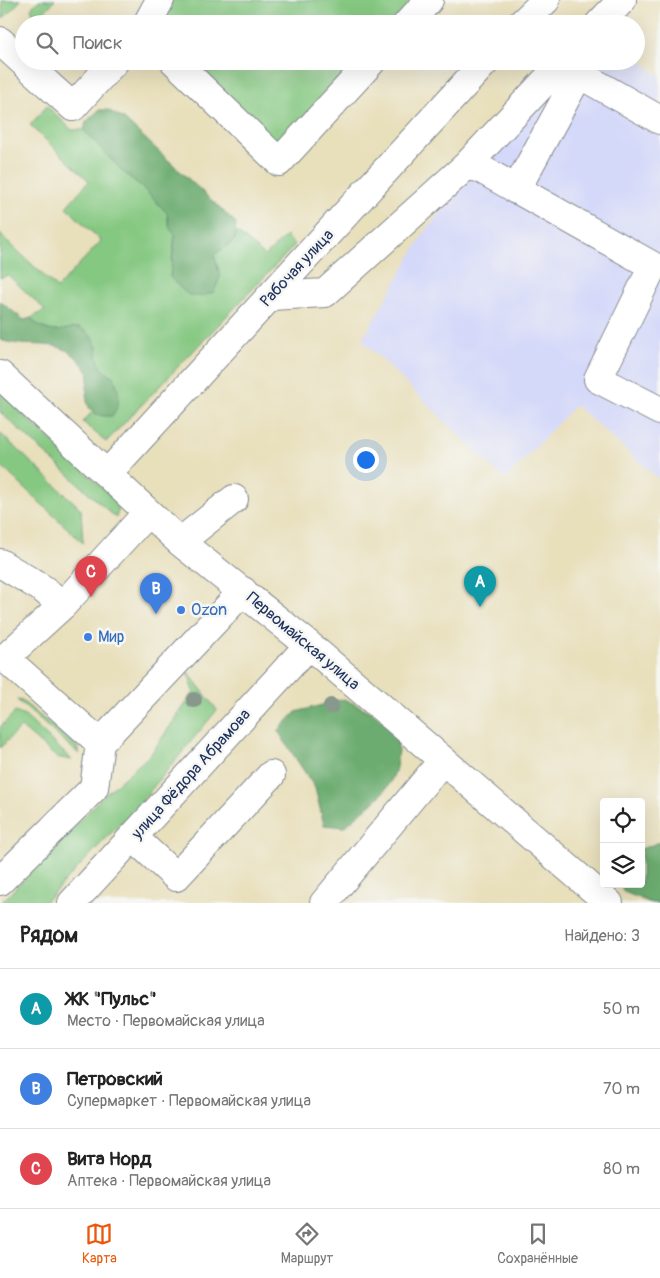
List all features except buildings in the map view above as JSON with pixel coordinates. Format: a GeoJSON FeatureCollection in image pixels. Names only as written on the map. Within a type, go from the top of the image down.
{"type":"FeatureCollection","features":[{"type":"Feature","properties":{"kind":"street"},"geometry":{"type":"LineString","coordinates":[[152,15],[160,0]]}},
{"type":"Feature","properties":{"kind":"street"},"geometry":{"type":"LineString","coordinates":[[415,15],[429,0]]}},
{"type":"Feature","properties":{"kind":"street"},"geometry":{"type":"LineString","coordinates":[[530,15],[546,0]]}},
{"type":"Feature","properties":{"kind":"street"},"geometry":{"type":"LineString","coordinates":[[608,15],[622,0]]}},
{"type":"Feature","properties":{"kind":"street"},"geometry":{"type":"LineString","coordinates":[[0,41],[15,55]]}},
{"type":"Feature","properties":{"kind":"street"},"geometry":{"type":"LineString","coordinates":[[32,70],[73,107],[107,70]]}},
{"type":"Feature","properties":{"kind":"street"},"geometry":{"type":"LineString","coordinates":[[183,70],[279,162],[364,70]]}},
{"type":"Feature","properties":{"kind":"street","name":"Рабочая улица"},"geometry":{"type":"LineString","coordinates":[[107,474],[478,70]]}},
{"type":"Feature","properties":{"kind":"street"},"geometry":{"type":"LineString","coordinates":[[271,296],[325,293],[466,166],[556,70]]}},
{"type":"Feature","properties":{"kind":"street"},"geometry":{"type":"LineString","coordinates":[[516,190],[579,74],[660,120]]}},
{"type":"Feature","properties":{"kind":"street"},"geometry":{"type":"LineString","coordinates":[[466,166],[479,168],[653,266],[598,379],[660,411]]}},
{"type":"Feature","properties":{"kind":"street","name":"Первомайская улица"},"geometry":{"type":"LineString","coordinates":[[0,376],[180,542],[309,645],[609,903]]}},
{"type":"Feature","properties":{"kind":"street"},"geometry":{"type":"LineString","coordinates":[[180,542],[234,499]]}},
{"type":"Feature","properties":{"kind":"street"},"geometry":{"type":"LineString","coordinates":[[100,744],[5,658],[63,605],[147,513]]}},
{"type":"Feature","properties":{"kind":"street"},"geometry":{"type":"LineString","coordinates":[[0,563],[43,589],[63,605]]}},
{"type":"Feature","properties":{"kind":"street"},"geometry":{"type":"LineString","coordinates":[[0,881],[94,788],[100,744],[243,591]]}},
{"type":"Feature","properties":{"kind":"street","name":"улица Фёдора Абрамова"},"geometry":{"type":"LineString","coordinates":[[80,900],[133,837],[309,645]]}},
{"type":"Feature","properties":{"kind":"street"},"geometry":{"type":"LineString","coordinates":[[324,903],[443,760]]}},
{"type":"Feature","properties":{"kind":"street"},"geometry":{"type":"LineString","coordinates":[[133,837],[176,877],[271,775]]}},
{"type":"Feature","properties":{"kind":"shaded area"},"geometry":{"type":"Polygon","coordinates":[[[645,65],[660,76],[660,480],[575,405],[505,480],[362,340],[425,231],[563,70],[645,70],[645,65]]]}},
{"type":"Feature","properties":{"kind":"green space"},"geometry":{"type":"Polygon","coordinates":[[[2,0],[21,0],[3,19],[2,0]]]}},
{"type":"Feature","properties":{"kind":"green space"},"geometry":{"type":"Polygon","coordinates":[[[39,0],[55,0],[41,15],[34,15],[31,8],[39,0]]]}},
{"type":"Feature","properties":{"kind":"green space"},"geometry":{"type":"Polygon","coordinates":[[[168,0],[419,0],[405,15],[160,15],[168,0]]]}},
{"type":"Feature","properties":{"kind":"green space"},"geometry":{"type":"Polygon","coordinates":[[[192,70],[353,70],[277,151],[192,70]]]}},
{"type":"Feature","properties":{"kind":"green space"},"geometry":{"type":"Polygon","coordinates":[[[47,106],[72,130],[84,130],[128,176],[168,213],[168,221],[175,235],[170,277],[219,270],[214,255],[235,240],[237,232],[265,256],[286,236],[295,245],[106,442],[83,422],[92,412],[103,416],[114,377],[100,365],[97,357],[97,346],[71,328],[55,331],[40,326],[31,318],[45,310],[8,275],[0,278],[0,234],[57,288],[101,241],[66,207],[89,181],[30,125],[47,106]]]}},
{"type":"Feature","properties":{"kind":"green space"},"geometry":{"type":"Polygon","coordinates":[[[99,110],[108,110],[124,119],[236,223],[235,240],[214,255],[220,277],[214,292],[199,296],[189,295],[170,277],[175,235],[170,229],[167,213],[141,186],[122,171],[84,130],[86,122],[99,110]]]}},
{"type":"Feature","properties":{"kind":"green space"},"geometry":{"type":"Polygon","coordinates":[[[0,301],[24,320],[31,318],[39,326],[47,330],[79,328],[91,336],[101,366],[114,377],[117,387],[119,397],[112,416],[102,416],[90,409],[87,397],[89,374],[80,361],[70,352],[49,345],[13,343],[0,340],[0,301]]]}},
{"type":"Feature","properties":{"kind":"green space"},"geometry":{"type":"Polygon","coordinates":[[[0,393],[120,504],[116,518],[0,412],[0,393]]]}},
{"type":"Feature","properties":{"kind":"green space"},"geometry":{"type":"Polygon","coordinates":[[[0,433],[81,509],[83,543],[0,465],[0,433]]]}},
{"type":"Feature","properties":{"kind":"green space"},"geometry":{"type":"Polygon","coordinates":[[[188,672],[217,710],[141,802],[44,903],[1,903],[103,796],[150,755],[194,692],[188,672]]]}},
{"type":"Feature","properties":{"kind":"green space"},"geometry":{"type":"Polygon","coordinates":[[[344,699],[372,712],[397,732],[398,750],[393,777],[387,788],[344,827],[324,825],[315,788],[278,731],[296,712],[344,699]]]}},
{"type":"Feature","properties":{"kind":"green space"},"geometry":{"type":"Polygon","coordinates":[[[17,700],[22,701],[77,746],[79,754],[17,700]]]}},
{"type":"Feature","properties":{"kind":"green space"},"geometry":{"type":"Polygon","coordinates":[[[15,712],[25,716],[72,760],[56,757],[21,727],[0,748],[0,727],[15,712]]]}},
{"type":"Feature","properties":{"kind":"green space"},"geometry":{"type":"Polygon","coordinates":[[[660,843],[660,903],[651,903],[624,892],[622,888],[645,888],[645,848],[660,843]]]}},
{"type":"Feature","properties":{"kind":"place","name":"Вита Норд"},"geometry":{"type":"Point","coordinates":[91,597]}},
{"type":"Feature","properties":{"kind":"place","name":"ЖК \"Пульс\""},"geometry":{"type":"Point","coordinates":[480,607]}},
{"type":"Feature","properties":{"kind":"place","name":"Ozon"},"geometry":{"type":"Point","coordinates":[181,610]}},
{"type":"Feature","properties":{"kind":"place","name":"Петровский"},"geometry":{"type":"Point","coordinates":[156,614]}},
{"type":"Feature","properties":{"kind":"place","name":"Мир"},"geometry":{"type":"Point","coordinates":[88,637]}}]}
